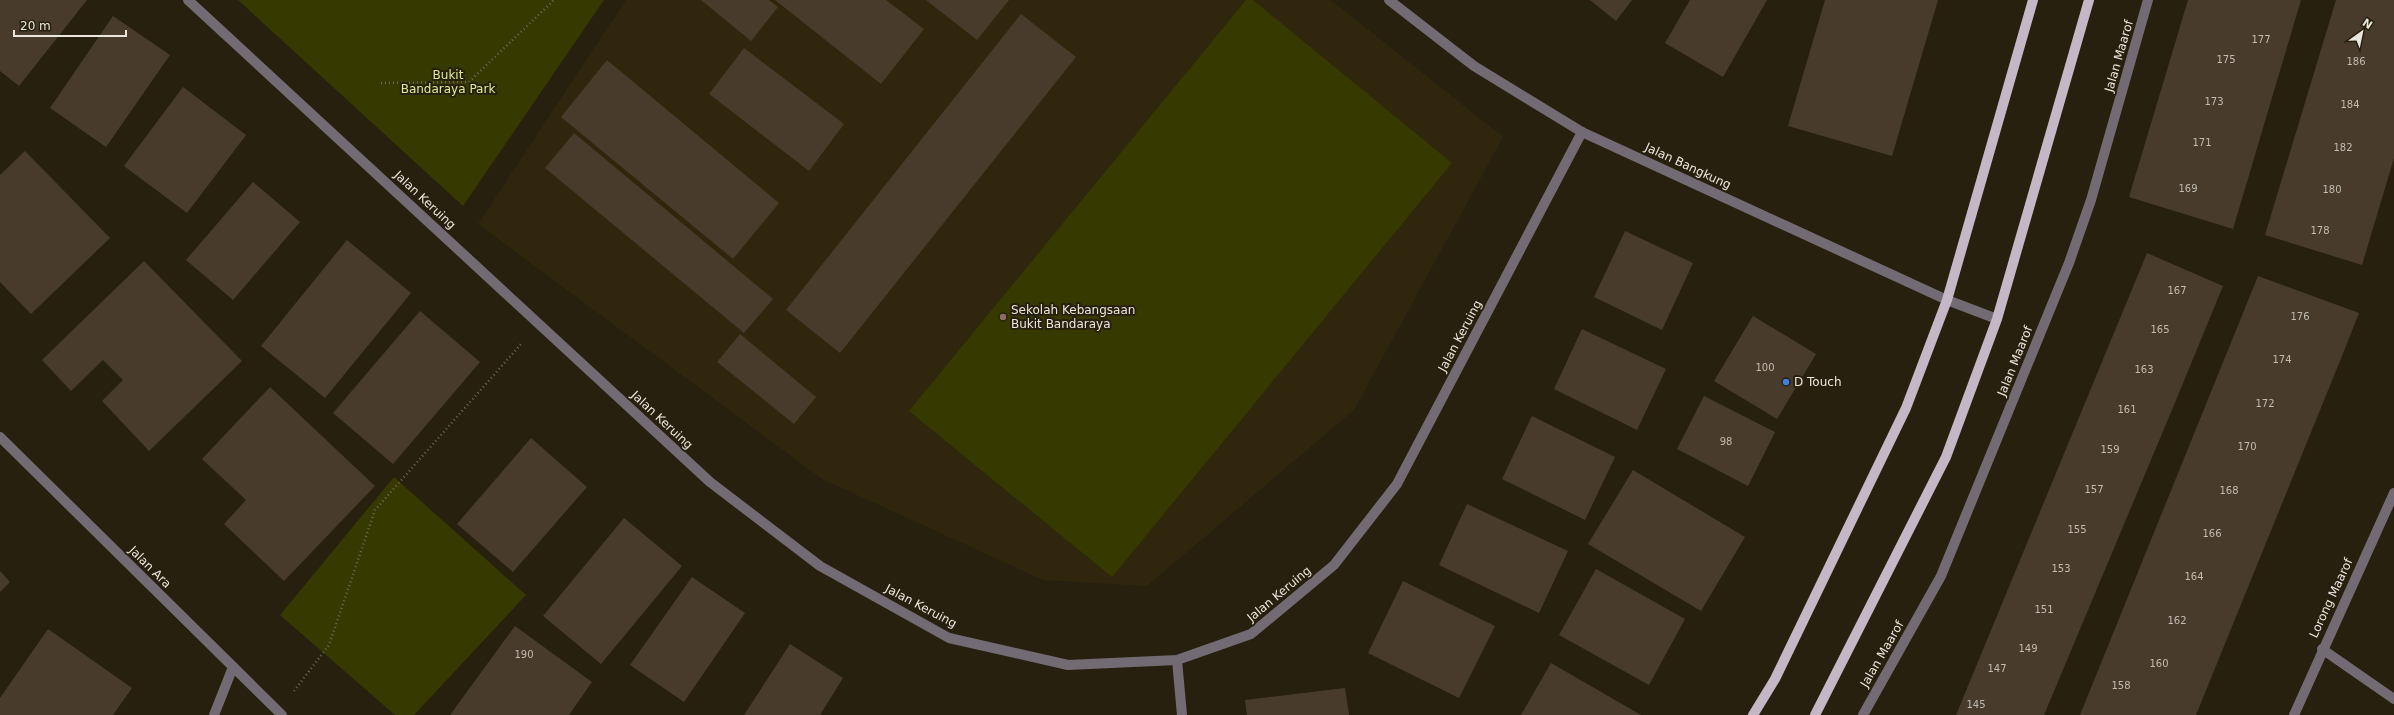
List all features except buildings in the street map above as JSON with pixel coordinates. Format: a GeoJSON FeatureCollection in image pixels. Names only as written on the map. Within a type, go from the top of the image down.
{"type":"FeatureCollection","features":[{"type":"Feature","properties":{"kind":"main road"},"geometry":{"type":"LineString","coordinates":[[1753,715],[1775,679],[1906,408],[1947,300],[2033,0]]}},
{"type":"Feature","properties":{"kind":"main road"},"geometry":{"type":"LineString","coordinates":[[1815,715],[1946,457],[1997,319],[2089,0]]}},
{"type":"Feature","properties":{"kind":"street","name":"Jalan Keruing"},"geometry":{"type":"LineString","coordinates":[[188,0],[716,487],[820,566],[949,638],[1068,665],[1177,660],[1251,634],[1334,565],[1392,490],[1582,132]]}},
{"type":"Feature","properties":{"kind":"street","name":"Jalan Bangkung"},"geometry":{"type":"LineString","coordinates":[[1389,0],[1474,66],[1582,132],[1947,300],[1997,319]]}},
{"type":"Feature","properties":{"kind":"street","name":"Jalan Maarof"},"geometry":{"type":"LineString","coordinates":[[1863,715],[1941,576],[2069,263],[2091,200],[2148,0]]}},
{"type":"Feature","properties":{"kind":"street","name":"Jalan Ara"},"geometry":{"type":"LineString","coordinates":[[0,437],[233,667],[278,714]]}},
{"type":"Feature","properties":{"kind":"street","name":"Lorong Maarof"},"geometry":{"type":"LineString","coordinates":[[2294,715],[2322,649],[2394,493]]}},
{"type":"Feature","properties":{"kind":"street"},"geometry":{"type":"LineString","coordinates":[[2322,649],[2394,699]]}},
{"type":"Feature","properties":{"kind":"street"},"geometry":{"type":"LineString","coordinates":[[1177,660],[1182,715]]}},
{"type":"Feature","properties":{"kind":"street"},"geometry":{"type":"LineString","coordinates":[[214,715],[233,667]]}},
{"type":"Feature","properties":{"kind":"path"},"geometry":{"type":"LineString","coordinates":[[381,83],[469,82],[554,0]]}},
{"type":"Feature","properties":{"kind":"path"},"geometry":{"type":"LineString","coordinates":[[278,714],[329,645],[375,510],[539,323]]}},
{"type":"Feature","properties":{"kind":"shaded area","name":"Sekolah Kebangsaan Bukit Bandaraya"},"geometry":{"type":"Polygon","coordinates":[[[626,0],[1331,0],[1503,137],[1354,410],[1147,586],[1043,580],[822,479],[478,224],[626,0]]]}},
{"type":"Feature","properties":{"kind":"green space","name":"Bukit Bandaraya Park"},"geometry":{"type":"Polygon","coordinates":[[[238,0],[604,0],[463,206],[238,0]]]}},
{"type":"Feature","properties":{"kind":"green space"},"geometry":{"type":"Polygon","coordinates":[[[1246,0],[1253,0],[1452,163],[1112,577],[909,411],[1246,0]]]}},
{"type":"Feature","properties":{"kind":"green space"},"geometry":{"type":"Polygon","coordinates":[[[394,477],[526,595],[414,715],[395,715],[280,615],[394,477]]]}},
{"type":"Feature","properties":{"kind":"place","name":"Sekolah Kebangsaan Bukit Bandaraya"},"geometry":{"type":"Point","coordinates":[1003,317]}},
{"type":"Feature","properties":{"kind":"place","name":"D Touch"},"geometry":{"type":"Point","coordinates":[1786,382]}}]}
